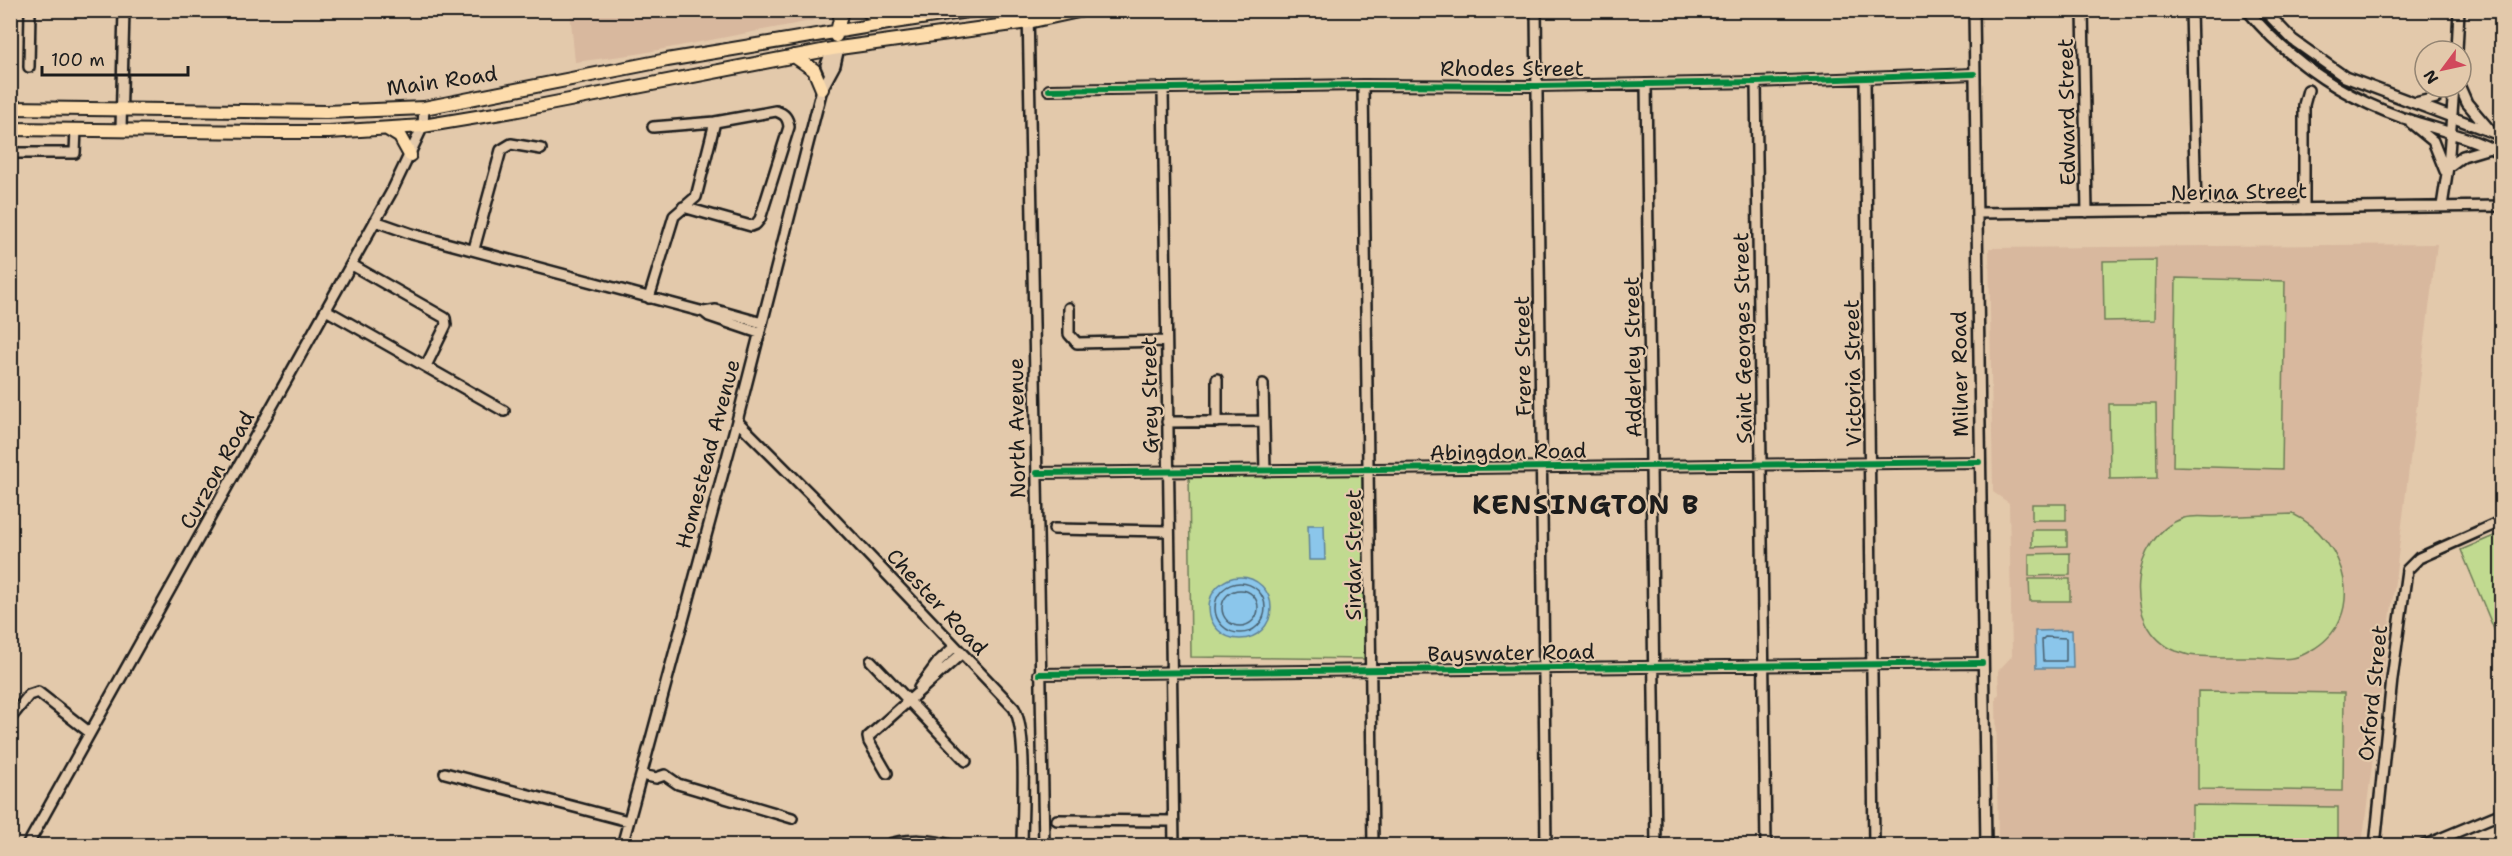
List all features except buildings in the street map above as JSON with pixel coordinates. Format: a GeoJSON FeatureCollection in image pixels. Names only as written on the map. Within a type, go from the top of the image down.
{"type":"FeatureCollection","features":[{"type":"Feature","properties":{"kind":"main road"},"geometry":{"type":"LineString","coordinates":[[841,31],[842,10]]}},
{"type":"Feature","properties":{"kind":"main road"},"geometry":{"type":"LineString","coordinates":[[835,48],[851,10]]}},
{"type":"Feature","properties":{"kind":"main road"},"geometry":{"type":"LineString","coordinates":[[866,10],[879,19],[894,22]]}},
{"type":"Feature","properties":{"kind":"main road","name":"Main Road"},"geometry":{"type":"LineString","coordinates":[[10,108],[326,112],[424,108],[667,60],[974,10]]}},
{"type":"Feature","properties":{"kind":"main road","name":"Main Road"},"geometry":{"type":"LineString","coordinates":[[10,129],[281,132],[423,126],[523,110],[835,48],[1028,16],[1083,10]]}},
{"type":"Feature","properties":{"kind":"main road"},"geometry":{"type":"LineString","coordinates":[[794,56],[814,70],[822,89]]}},
{"type":"Feature","properties":{"kind":"main road"},"geometry":{"type":"LineString","coordinates":[[387,129],[400,138],[410,155]]}},
{"type":"Feature","properties":{"kind":"street"},"geometry":{"type":"LineString","coordinates":[[29,67],[30,10]]}},
{"type":"Feature","properties":{"kind":"street"},"geometry":{"type":"LineString","coordinates":[[121,129],[124,10]]}},
{"type":"Feature","properties":{"kind":"street","name":"Frere Street"},"geometry":{"type":"LineString","coordinates":[[1536,10],[1546,846]]}},
{"type":"Feature","properties":{"kind":"street","name":"Milner Road"},"geometry":{"type":"LineString","coordinates":[[1974,10],[1986,846]]}},
{"type":"Feature","properties":{"kind":"street","name":"Edward Street"},"geometry":{"type":"LineString","coordinates":[[2083,10],[2087,212]]}},
{"type":"Feature","properties":{"kind":"street"},"geometry":{"type":"LineString","coordinates":[[2191,10],[2196,210]]}},
{"type":"Feature","properties":{"kind":"street"},"geometry":{"type":"LineString","coordinates":[[2247,10],[2283,49],[2304,67],[2362,101],[2450,132],[2502,154]]}},
{"type":"Feature","properties":{"kind":"street"},"geometry":{"type":"LineString","coordinates":[[2264,10],[2293,40],[2325,65],[2360,84],[2502,136]]}},
{"type":"Feature","properties":{"kind":"street"},"geometry":{"type":"LineString","coordinates":[[2458,39],[2459,10]]}},
{"type":"Feature","properties":{"kind":"street","name":"North Avenue"},"geometry":{"type":"LineString","coordinates":[[1028,16],[1044,846]]}},
{"type":"Feature","properties":{"kind":"street","name":"Homestead Avenue"},"geometry":{"type":"LineString","coordinates":[[622,846],[737,421],[822,89],[829,72],[835,65],[835,48]]}},
{"type":"Feature","properties":{"kind":"street","name":"Rhodes Street"},"geometry":{"type":"LineString","coordinates":[[1049,90],[1363,85],[1537,86],[1756,82],[1974,74]]}},
{"type":"Feature","properties":{"kind":"street","name":"Victoria Street"},"geometry":{"type":"LineString","coordinates":[[1865,79],[1874,846]]}},
{"type":"Feature","properties":{"kind":"street","name":"Saint Georges Street"},"geometry":{"type":"LineString","coordinates":[[1756,82],[1766,846]]}},
{"type":"Feature","properties":{"kind":"street","name":"Adderley Street"},"geometry":{"type":"LineString","coordinates":[[1646,84],[1656,846]]}},
{"type":"Feature","properties":{"kind":"street","name":"Sirdar Street"},"geometry":{"type":"LineString","coordinates":[[1363,85],[1370,470],[1373,846]]}},
{"type":"Feature","properties":{"kind":"street","name":"Grey Street"},"geometry":{"type":"LineString","coordinates":[[1163,89],[1174,846]]}},
{"type":"Feature","properties":{"kind":"street"},"geometry":{"type":"LineString","coordinates":[[2304,209],[2304,105],[2308,90]]}},
{"type":"Feature","properties":{"kind":"street"},"geometry":{"type":"LineString","coordinates":[[2413,103],[2434,99]]}},
{"type":"Feature","properties":{"kind":"street"},"geometry":{"type":"LineString","coordinates":[[2442,206],[2453,99]]}},
{"type":"Feature","properties":{"kind":"street"},"geometry":{"type":"LineString","coordinates":[[2465,99],[2490,131]]}},
{"type":"Feature","properties":{"kind":"street","name":"Curzon Road"},"geometry":{"type":"LineString","coordinates":[[27,846],[374,224],[423,126],[424,108]]}},
{"type":"Feature","properties":{"kind":"street"},"geometry":{"type":"LineString","coordinates":[[653,127],[715,122],[776,111],[788,120],[789,127],[760,219],[756,224],[751,226],[683,207]]}},
{"type":"Feature","properties":{"kind":"street"},"geometry":{"type":"LineString","coordinates":[[2405,118],[2433,141],[2447,172]]}},
{"type":"Feature","properties":{"kind":"street"},"geometry":{"type":"LineString","coordinates":[[649,298],[675,213],[696,197],[715,122]]}},
{"type":"Feature","properties":{"kind":"street"},"geometry":{"type":"LineString","coordinates":[[10,153],[75,153],[76,129]]}},
{"type":"Feature","properties":{"kind":"street"},"geometry":{"type":"LineString","coordinates":[[474,249],[501,150],[511,144],[541,149]]}},
{"type":"Feature","properties":{"kind":"street"},"geometry":{"type":"LineString","coordinates":[[2447,172],[2463,156],[2490,148]]}},
{"type":"Feature","properties":{"kind":"street","name":"Nerina Street"},"geometry":{"type":"LineString","coordinates":[[1977,213],[2502,206]]}},
{"type":"Feature","properties":{"kind":"street"},"geometry":{"type":"LineString","coordinates":[[374,224],[406,236],[412,234],[474,249],[649,298],[704,312],[716,310],[762,323]]}},
{"type":"Feature","properties":{"kind":"street"},"geometry":{"type":"LineString","coordinates":[[352,264],[445,318],[446,326],[426,366]]}},
{"type":"Feature","properties":{"kind":"street"},"geometry":{"type":"LineString","coordinates":[[1069,308],[1069,334],[1077,343],[1166,341]]}},
{"type":"Feature","properties":{"kind":"street"},"geometry":{"type":"LineString","coordinates":[[326,310],[504,411]]}},
{"type":"Feature","properties":{"kind":"street"},"geometry":{"type":"LineString","coordinates":[[704,312],[709,316],[759,333]]}},
{"type":"Feature","properties":{"kind":"street"},"geometry":{"type":"LineString","coordinates":[[1217,379],[1217,422]]}},
{"type":"Feature","properties":{"kind":"street"},"geometry":{"type":"LineString","coordinates":[[1263,384],[1265,471]]}},
{"type":"Feature","properties":{"kind":"street","name":"Chester Road"},"geometry":{"type":"LineString","coordinates":[[737,421],[1014,708],[1020,720],[1022,739],[1022,846]]}},
{"type":"Feature","properties":{"kind":"street"},"geometry":{"type":"LineString","coordinates":[[1167,422],[1264,421]]}},
{"type":"Feature","properties":{"kind":"street","name":"Abingdon Road"},"geometry":{"type":"LineString","coordinates":[[1036,473],[1543,469],[1650,465],[1979,462]]}},
{"type":"Feature","properties":{"kind":"street","name":"Oxford Street"},"geometry":{"type":"LineString","coordinates":[[2375,846],[2407,570],[2419,558],[2502,521]]}},
{"type":"Feature","properties":{"kind":"street"},"geometry":{"type":"LineString","coordinates":[[1054,529],[1168,531]]}},
{"type":"Feature","properties":{"kind":"street"},"geometry":{"type":"LineString","coordinates":[[887,772],[868,738],[910,699],[939,661],[958,650]]}},
{"type":"Feature","properties":{"kind":"street"},"geometry":{"type":"LineString","coordinates":[[871,661],[910,699],[966,761]]}},
{"type":"Feature","properties":{"kind":"street","name":"Bayswater Road"},"geometry":{"type":"LineString","coordinates":[[1040,674],[1982,663]]}},
{"type":"Feature","properties":{"kind":"street"},"geometry":{"type":"LineString","coordinates":[[10,719],[29,695],[38,692],[89,732]]}},
{"type":"Feature","properties":{"kind":"street"},"geometry":{"type":"LineString","coordinates":[[445,773],[628,821]]}},
{"type":"Feature","properties":{"kind":"street"},"geometry":{"type":"LineString","coordinates":[[642,775],[656,778],[662,785],[678,784],[792,818]]}},
{"type":"Feature","properties":{"kind":"street"},"geometry":{"type":"LineString","coordinates":[[2423,846],[2502,813]]}},
{"type":"Feature","properties":{"kind":"street"},"geometry":{"type":"LineString","coordinates":[[1057,820],[1173,821]]}},
{"type":"Feature","properties":{"kind":"street"},"geometry":{"type":"LineString","coordinates":[[885,846],[893,842],[941,842],[953,846]]}},
{"type":"Feature","properties":{"kind":"shaded area"},"geometry":{"type":"Polygon","coordinates":[[[570,10],[831,11],[811,21],[637,54],[575,62],[570,10]]]}},
{"type":"Feature","properties":{"kind":"shaded area"},"geometry":{"type":"Polygon","coordinates":[[[2437,244],[2362,845],[1998,845],[1996,697],[1999,694],[1998,671],[2012,656],[2009,503],[1993,492],[1989,248],[2437,244]]]}},
{"type":"Feature","properties":{"kind":"green space"},"geometry":{"type":"Polygon","coordinates":[[[2156,260],[2155,320],[2104,321],[2103,261],[2156,260]]]}},
{"type":"Feature","properties":{"kind":"green space"},"geometry":{"type":"Polygon","coordinates":[[[2176,278],[2285,281],[2282,469],[2173,466],[2176,278]]]}},
{"type":"Feature","properties":{"kind":"green space"},"geometry":{"type":"Polygon","coordinates":[[[2109,404],[2156,404],[2157,478],[2110,479],[2109,404]]]}},
{"type":"Feature","properties":{"kind":"green space"},"geometry":{"type":"Polygon","coordinates":[[[1372,466],[1369,659],[1191,657],[1189,469],[1372,466]]]}},
{"type":"Feature","properties":{"kind":"green space"},"geometry":{"type":"Polygon","coordinates":[[[2032,504],[2066,504],[2066,520],[2032,520],[2032,504]]]}},
{"type":"Feature","properties":{"kind":"green space"},"geometry":{"type":"Polygon","coordinates":[[[2293,514],[2311,526],[2326,541],[2337,560],[2344,580],[2345,600],[2340,619],[2329,637],[2304,654],[2284,659],[2189,655],[2176,651],[2158,639],[2146,623],[2140,604],[2139,583],[2143,562],[2152,543],[2166,528],[2184,518],[2191,517],[2293,514]]]}},
{"type":"Feature","properties":{"kind":"green space"},"geometry":{"type":"Polygon","coordinates":[[[2032,530],[2067,530],[2067,546],[2032,547],[2032,530]]]}},
{"type":"Feature","properties":{"kind":"green space"},"geometry":{"type":"Polygon","coordinates":[[[2501,533],[2501,646],[2461,550],[2501,533]]]}},
{"type":"Feature","properties":{"kind":"green space"},"geometry":{"type":"Polygon","coordinates":[[[2070,553],[2070,575],[2029,576],[2029,554],[2070,553]]]}},
{"type":"Feature","properties":{"kind":"green space"},"geometry":{"type":"Polygon","coordinates":[[[2029,579],[2070,579],[2070,601],[2030,601],[2029,579]]]}},
{"type":"Feature","properties":{"kind":"green space"},"geometry":{"type":"Polygon","coordinates":[[[2198,691],[2344,693],[2343,791],[2198,789],[2198,691]]]}},
{"type":"Feature","properties":{"kind":"green space"},"geometry":{"type":"Polygon","coordinates":[[[2192,805],[2338,807],[2338,845],[2192,845],[2192,805]]]}},
{"type":"Feature","properties":{"kind":"water"},"geometry":{"type":"Polygon","coordinates":[[[1308,525],[1324,525],[1325,560],[1309,560],[1308,525]]]}},
{"type":"Feature","properties":{"kind":"water"},"geometry":{"type":"Polygon","coordinates":[[[1234,577],[1246,577],[1262,586],[1269,596],[1271,608],[1269,620],[1262,630],[1246,639],[1234,639],[1223,634],[1214,625],[1209,614],[1209,602],[1214,591],[1223,582],[1234,577]]]}},
{"type":"Feature","properties":{"kind":"water"},"geometry":{"type":"Polygon","coordinates":[[[2072,630],[2073,668],[2036,668],[2035,631],[2072,630]]]}},
{"type":"Feature","properties":{"kind":"cycle path"},"geometry":{"type":"LineString","coordinates":[[1049,90],[1363,85],[1537,86],[1756,82],[1974,74]]}},
{"type":"Feature","properties":{"kind":"cycle path"},"geometry":{"type":"LineString","coordinates":[[1037,473],[1979,462]]}},
{"type":"Feature","properties":{"kind":"cycle path"},"geometry":{"type":"LineString","coordinates":[[1039,674],[1982,663]]}},
{"type":"Feature","properties":{"kind":"district","name":"KENSINGTON B"},"geometry":{"type":"Point","coordinates":[1586,505]}}]}
